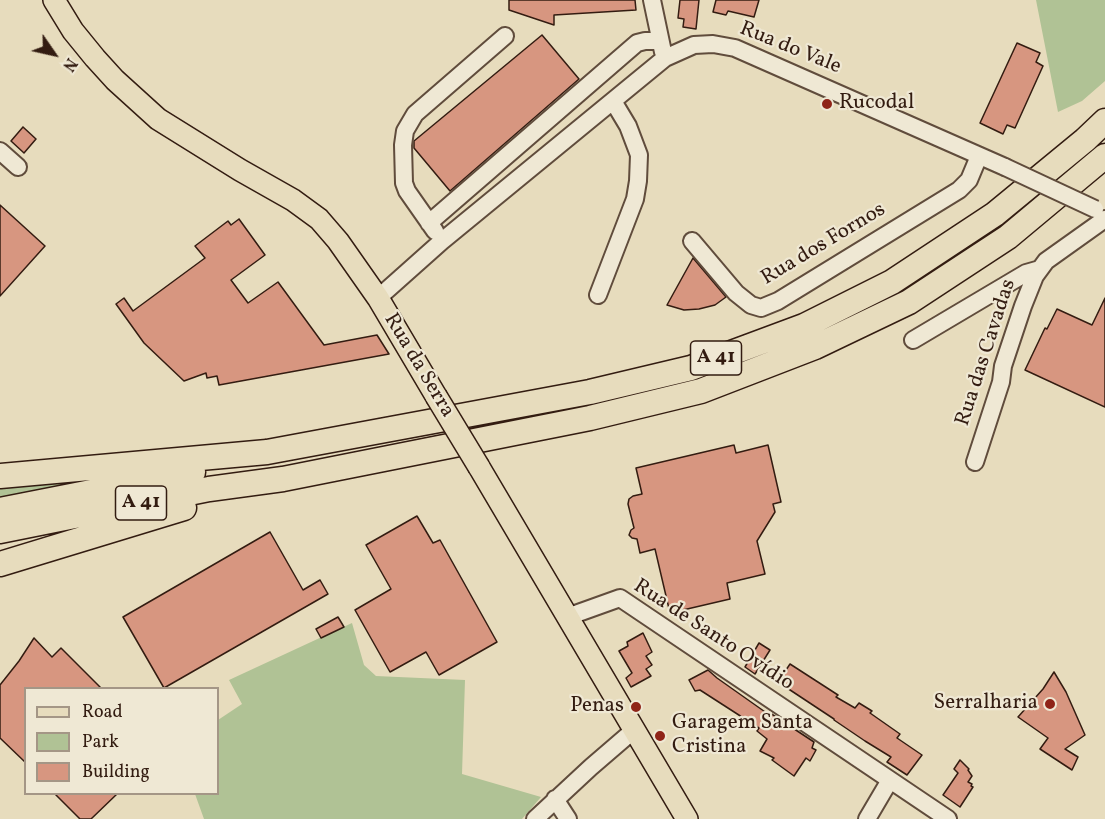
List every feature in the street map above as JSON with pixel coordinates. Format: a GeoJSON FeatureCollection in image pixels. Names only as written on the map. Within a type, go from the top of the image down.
{"type":"FeatureCollection","features":[{"type":"Feature","properties":{"kind":"highway","name":"A 41"},"geometry":{"type":"LineString","coordinates":[[0,510],[209,469],[267,452],[590,392],[691,368],[804,326],[892,282],[995,214],[1105,121]]}},
{"type":"Feature","properties":{"kind":"highway","name":"A 41"},"geometry":{"type":"LineString","coordinates":[[0,531],[209,489],[283,479],[590,418],[701,391],[815,347],[909,302],[1008,237],[1105,156]]}},
{"type":"Feature","properties":{"kind":"highway"},"geometry":{"type":"LineString","coordinates":[[0,477],[267,452]]}},
{"type":"Feature","properties":{"kind":"highway"},"geometry":{"type":"LineString","coordinates":[[0,564],[283,479]]}},
{"type":"Feature","properties":{"kind":"main road","name":"Rua da Serra"},"geometry":{"type":"LineString","coordinates":[[54,0],[95,58],[115,80],[158,119],[293,200],[319,219],[338,241],[378,298],[687,819]]}},
{"type":"Feature","properties":{"kind":"street"},"geometry":{"type":"LineString","coordinates":[[652,0],[665,58]]}},
{"type":"Feature","properties":{"kind":"street"},"geometry":{"type":"LineString","coordinates":[[442,241],[407,191],[404,183],[405,131],[415,114],[505,36]]}},
{"type":"Feature","properties":{"kind":"street"},"geometry":{"type":"LineString","coordinates":[[429,222],[637,43],[660,41]]}},
{"type":"Feature","properties":{"kind":"street","name":"Rua do Vale"},"geometry":{"type":"LineString","coordinates":[[378,298],[442,241],[665,58],[694,45],[713,44],[735,48],[1005,167],[1102,213]]}},
{"type":"Feature","properties":{"kind":"street"},"geometry":{"type":"LineString","coordinates":[[598,295],[635,199],[638,181],[639,155],[628,126],[613,101]]}},
{"type":"Feature","properties":{"kind":"street"},"geometry":{"type":"LineString","coordinates":[[0,151],[18,167]]}},
{"type":"Feature","properties":{"kind":"street","name":"Rua dos Fornos"},"geometry":{"type":"LineString","coordinates":[[692,241],[736,293],[751,305],[762,308],[778,301],[959,190],[969,180],[979,156]]}},
{"type":"Feature","properties":{"kind":"street","name":"Rua das Cavadas"},"geometry":{"type":"LineString","coordinates":[[975,462],[1001,382],[1003,366],[1035,276],[1046,261],[1102,213]]}},
{"type":"Feature","properties":{"kind":"street"},"geometry":{"type":"LineString","coordinates":[[913,340],[1026,273],[1040,269]]}},
{"type":"Feature","properties":{"kind":"street","name":"Rua de Santo Ovídio"},"geometry":{"type":"LineString","coordinates":[[567,617],[620,598],[948,819]]}},
{"type":"Feature","properties":{"kind":"street"},"geometry":{"type":"LineString","coordinates":[[535,819],[634,730]]}},
{"type":"Feature","properties":{"kind":"street"},"geometry":{"type":"LineString","coordinates":[[867,819],[890,780]]}},
{"type":"Feature","properties":{"kind":"street"},"geometry":{"type":"LineString","coordinates":[[555,799],[567,819]]}},
{"type":"Feature","properties":{"kind":"green space"},"geometry":{"type":"Polygon","coordinates":[[[1036,0],[1105,0],[1105,81],[1082,101],[1058,112],[1036,0]]]}},
{"type":"Feature","properties":{"kind":"green space"},"geometry":{"type":"Polygon","coordinates":[[[145,471],[0,499],[0,483],[145,471]]]}},
{"type":"Feature","properties":{"kind":"green space"},"geometry":{"type":"Polygon","coordinates":[[[352,623],[364,665],[376,676],[465,680],[462,774],[541,797],[522,819],[204,819],[195,795],[219,795],[219,719],[242,704],[229,680],[352,623]]]}},
{"type":"Feature","properties":{"kind":"building"},"geometry":{"type":"Polygon","coordinates":[[[509,0],[635,0],[636,10],[554,15],[554,25],[509,10],[509,0]]]}},
{"type":"Feature","properties":{"kind":"building"},"geometry":{"type":"Polygon","coordinates":[[[680,0],[699,0],[696,29],[683,27],[684,19],[678,18],[680,0]]]}},
{"type":"Feature","properties":{"kind":"building"},"geometry":{"type":"Polygon","coordinates":[[[716,0],[759,0],[754,17],[728,11],[726,15],[713,12],[716,0]]]}},
{"type":"Feature","properties":{"kind":"building"},"geometry":{"type":"Polygon","coordinates":[[[542,35],[579,79],[450,191],[414,148],[414,141],[542,35]]]}},
{"type":"Feature","properties":{"kind":"building"},"geometry":{"type":"Polygon","coordinates":[[[1017,43],[1040,53],[1036,62],[1043,66],[1015,128],[1007,125],[1003,134],[980,123],[1017,43]]]}},
{"type":"Feature","properties":{"kind":"building"},"geometry":{"type":"Polygon","coordinates":[[[23,127],[36,139],[24,153],[11,141],[23,127]]]}},
{"type":"Feature","properties":{"kind":"building"},"geometry":{"type":"Polygon","coordinates":[[[0,205],[45,246],[0,296],[0,205]]]}},
{"type":"Feature","properties":{"kind":"building"},"geometry":{"type":"Polygon","coordinates":[[[239,219],[265,255],[231,280],[248,303],[278,282],[324,345],[377,335],[389,354],[219,385],[217,376],[207,378],[206,373],[184,381],[144,343],[116,304],[124,298],[133,311],[205,258],[195,246],[228,221],[231,225],[239,219]]]}},
{"type":"Feature","properties":{"kind":"building"},"geometry":{"type":"Polygon","coordinates":[[[693,258],[726,297],[715,305],[699,309],[684,310],[667,305],[693,258]]]}},
{"type":"Feature","properties":{"kind":"building"},"geometry":{"type":"Polygon","coordinates":[[[1105,298],[1105,407],[1025,370],[1045,328],[1047,329],[1057,309],[1092,325],[1105,298]]]}},
{"type":"Feature","properties":{"kind":"building"},"geometry":{"type":"Polygon","coordinates":[[[734,445],[736,453],[768,445],[781,502],[773,504],[775,512],[757,541],[765,574],[727,583],[730,599],[670,613],[655,549],[640,553],[637,539],[629,535],[634,528],[628,504],[629,499],[642,494],[636,468],[734,445]]]}},
{"type":"Feature","properties":{"kind":"building"},"geometry":{"type":"Polygon","coordinates":[[[417,516],[433,543],[440,540],[497,642],[439,675],[426,652],[390,672],[355,610],[391,589],[366,545],[417,516]]]}},
{"type":"Feature","properties":{"kind":"building"},"geometry":{"type":"Polygon","coordinates":[[[270,532],[303,590],[320,580],[328,594],[166,687],[163,687],[123,617],[270,532]]]}},
{"type":"Feature","properties":{"kind":"building"},"geometry":{"type":"Polygon","coordinates":[[[338,617],[344,627],[321,638],[316,629],[338,617]]]}},
{"type":"Feature","properties":{"kind":"building"},"geometry":{"type":"Polygon","coordinates":[[[643,633],[652,652],[646,656],[652,665],[646,669],[651,676],[631,687],[626,678],[632,673],[619,651],[628,646],[627,642],[643,633]]]}},
{"type":"Feature","properties":{"kind":"building"},"geometry":{"type":"Polygon","coordinates":[[[34,638],[52,657],[61,648],[100,687],[24,687],[24,761],[0,738],[0,685],[34,638]]]}},
{"type":"Feature","properties":{"kind":"building"},"geometry":{"type":"Polygon","coordinates":[[[759,643],[770,650],[755,674],[745,667],[759,643]]]}},
{"type":"Feature","properties":{"kind":"building"},"geometry":{"type":"Polygon","coordinates":[[[790,664],[855,708],[859,703],[872,711],[870,713],[900,734],[897,738],[922,755],[907,775],[887,762],[891,757],[778,682],[790,664]]]}},
{"type":"Feature","properties":{"kind":"building"},"geometry":{"type":"Polygon","coordinates":[[[708,670],[768,714],[770,713],[814,742],[812,748],[816,750],[810,761],[806,758],[794,776],[772,760],[774,758],[760,751],[767,739],[757,731],[759,728],[700,690],[695,691],[689,680],[708,670]]]}},
{"type":"Feature","properties":{"kind":"building","name":"Serralharia"},"geometry":{"type":"Polygon","coordinates":[[[1054,672],[1066,692],[1085,735],[1065,749],[1078,757],[1072,770],[1040,749],[1048,738],[1018,717],[1043,689],[1054,672]]]}},
{"type":"Feature","properties":{"kind":"building"},"geometry":{"type":"Polygon","coordinates":[[[960,760],[969,769],[972,776],[968,782],[973,787],[960,807],[943,795],[958,773],[954,769],[960,760]]]}},
{"type":"Feature","properties":{"kind":"building"},"geometry":{"type":"Polygon","coordinates":[[[56,795],[116,795],[91,819],[80,819],[56,795]]]}},
{"type":"Feature","properties":{"kind":"place","name":"Rucodal"},"geometry":{"type":"Point","coordinates":[827,104]}},
{"type":"Feature","properties":{"kind":"place","name":"Serralharia"},"geometry":{"type":"Point","coordinates":[1050,704]}},
{"type":"Feature","properties":{"kind":"place","name":"Penas"},"geometry":{"type":"Point","coordinates":[636,707]}},
{"type":"Feature","properties":{"kind":"place","name":"Garagem Santa Cristina"},"geometry":{"type":"Point","coordinates":[660,736]}}]}
